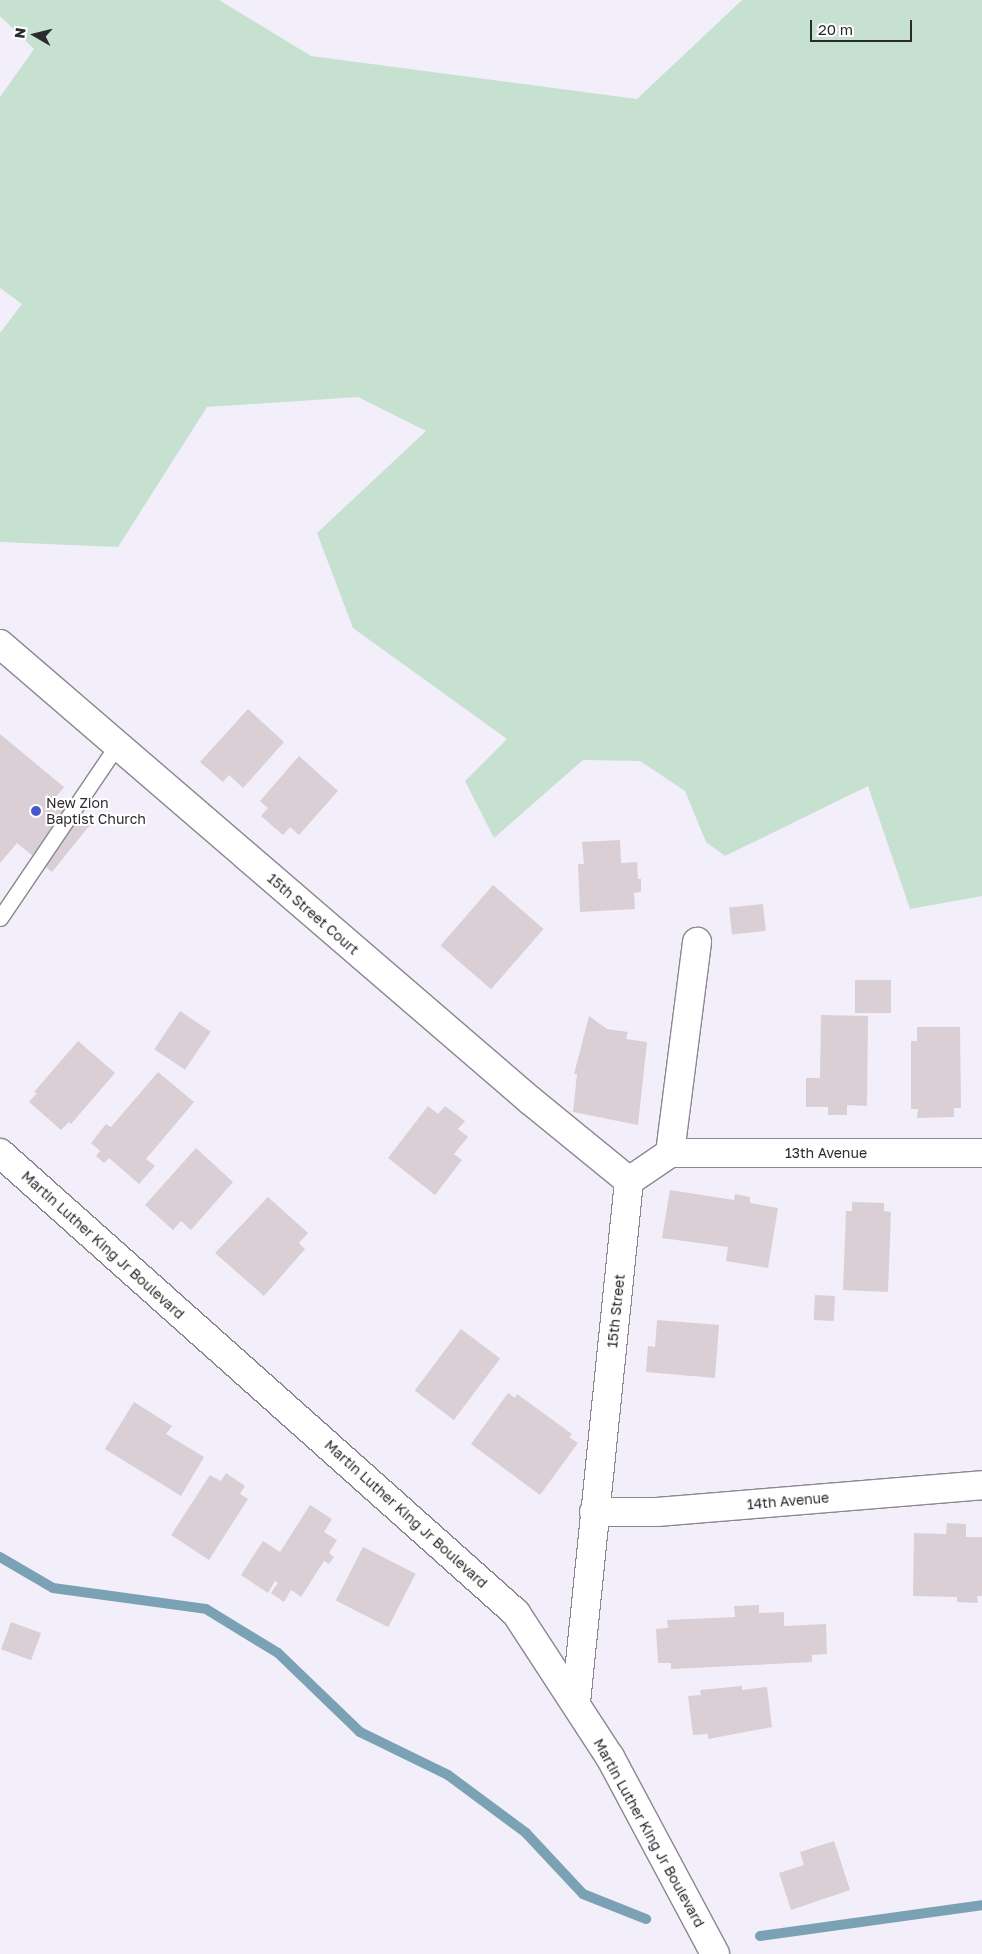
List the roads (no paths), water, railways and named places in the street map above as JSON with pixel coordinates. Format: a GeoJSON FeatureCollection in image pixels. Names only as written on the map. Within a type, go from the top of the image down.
{"type":"FeatureCollection","features":[{"type":"Feature","properties":{"kind":"street","name":"15th Street Court"},"geometry":{"type":"LineString","coordinates":[[0,644],[531,1101],[630,1181]]}},
{"type":"Feature","properties":{"kind":"street"},"geometry":{"type":"LineString","coordinates":[[630,1181],[670,1153],[697,942]]}},
{"type":"Feature","properties":{"kind":"street","name":"Martin Luther King Jr Boulevard"},"geometry":{"type":"LineString","coordinates":[[0,1153],[516,1613],[576,1702],[715,1954]]}},
{"type":"Feature","properties":{"kind":"street","name":"13th Avenue"},"geometry":{"type":"LineString","coordinates":[[670,1153],[982,1153]]}},
{"type":"Feature","properties":{"kind":"street","name":"15th Street"},"geometry":{"type":"LineString","coordinates":[[576,1702],[594,1512],[630,1181]]}},
{"type":"Feature","properties":{"kind":"street","name":"14th Avenue"},"geometry":{"type":"LineString","coordinates":[[594,1512],[657,1512],[982,1485]]}},
{"type":"Feature","properties":{"kind":"lane"},"geometry":{"type":"LineString","coordinates":[[0,918],[117,745]]}},
{"type":"Feature","properties":{"kind":"waterway"},"geometry":{"type":"LineString","coordinates":[[0,1557],[53,1588],[206,1609],[278,1653],[360,1732],[448,1775],[526,1833],[583,1894],[646,1919]]}},
{"type":"Feature","properties":{"kind":"waterway"},"geometry":{"type":"LineString","coordinates":[[760,1936],[982,1905]]}},
{"type":"Feature","properties":{"kind":"place","name":"New Zion Baptist Church"},"geometry":{"type":"Point","coordinates":[36,811]}}]}
